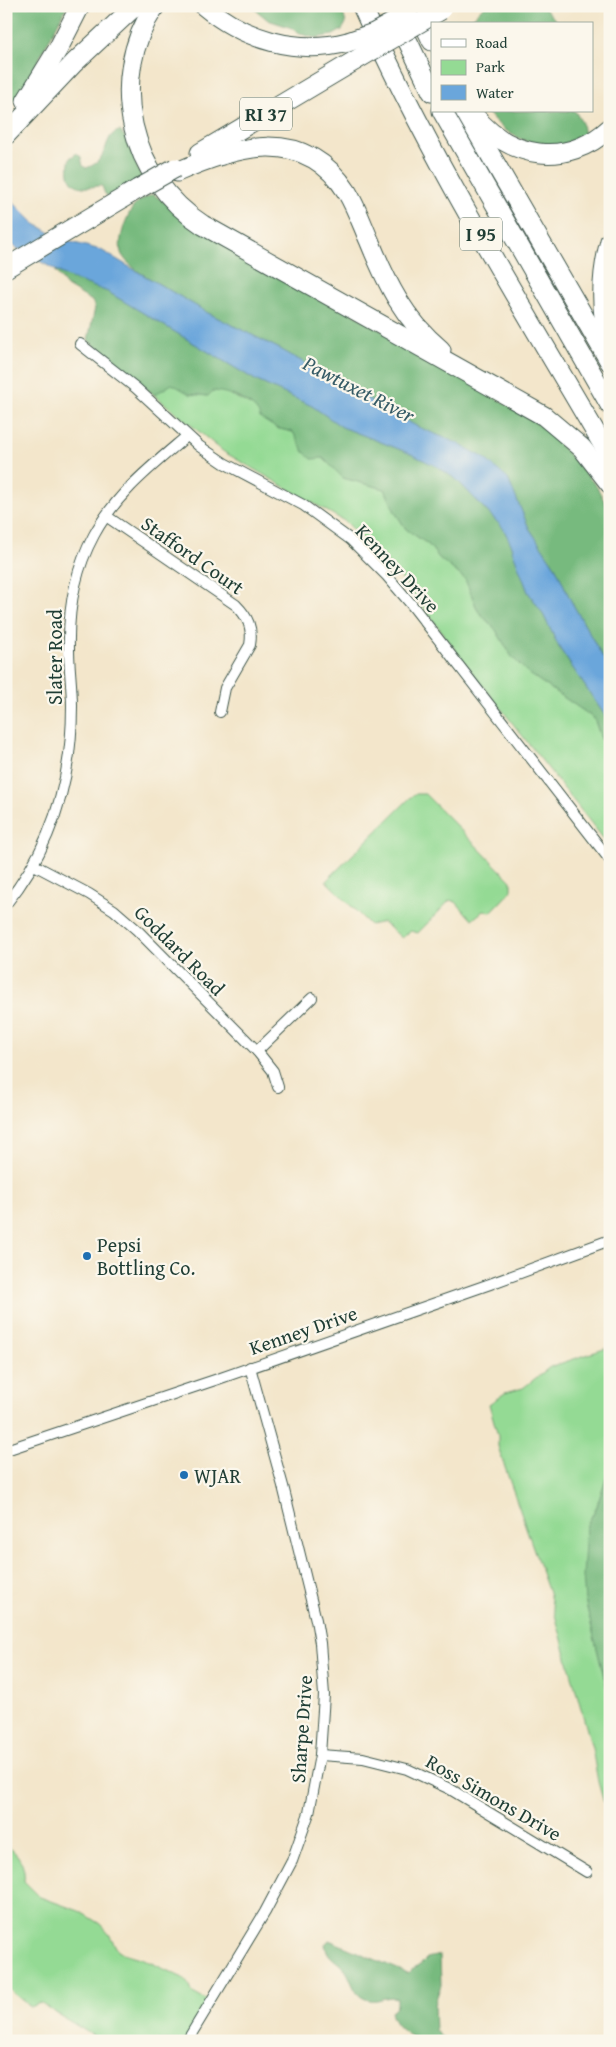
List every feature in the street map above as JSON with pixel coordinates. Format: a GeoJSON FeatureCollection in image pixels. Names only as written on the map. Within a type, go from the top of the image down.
{"type":"FeatureCollection","features":[{"type":"Feature","properties":{"kind":"highway"},"geometry":{"type":"LineString","coordinates":[[6,130],[49,65],[80,6]]}},
{"type":"Feature","properties":{"kind":"highway"},"geometry":{"type":"LineString","coordinates":[[6,135],[74,63],[136,6]]}},
{"type":"Feature","properties":{"kind":"highway"},"geometry":{"type":"LineString","coordinates":[[156,6],[144,27],[134,52],[129,78],[129,104],[133,128],[140,151],[151,172],[171,200],[203,225],[506,393]]}},
{"type":"Feature","properties":{"kind":"highway"},"geometry":{"type":"LineString","coordinates":[[204,6],[238,29],[273,42],[312,47],[348,42],[374,33],[422,6]]}},
{"type":"Feature","properties":{"kind":"highway","name":"I 95"},"geometry":{"type":"LineString","coordinates":[[362,6],[392,71],[431,146],[610,457]]}},
{"type":"Feature","properties":{"kind":"highway"},"geometry":{"type":"LineString","coordinates":[[391,6],[431,90]]}},
{"type":"Feature","properties":{"kind":"highway"},"geometry":{"type":"LineString","coordinates":[[416,6],[431,39]]}},
{"type":"Feature","properties":{"kind":"highway","name":"RI 37"},"geometry":{"type":"LineString","coordinates":[[6,268],[138,189],[176,170],[356,60],[446,8]]}},
{"type":"Feature","properties":{"kind":"highway","name":"I 95"},"geometry":{"type":"LineString","coordinates":[[443,112],[610,405]]}},
{"type":"Feature","properties":{"kind":"highway"},"geometry":{"type":"LineString","coordinates":[[466,112],[610,362]]}},
{"type":"Feature","properties":{"kind":"highway"},"geometry":{"type":"LineString","coordinates":[[473,112],[486,128],[502,140],[520,149],[535,153],[560,152],[578,148],[594,140],[610,128]]}},
{"type":"Feature","properties":{"kind":"highway"},"geometry":{"type":"LineString","coordinates":[[176,170],[219,154],[259,146],[287,149],[301,153],[319,163],[334,176],[347,192],[387,283],[408,316],[426,337],[446,354],[544,416],[587,454],[610,484]]}},
{"type":"Feature","properties":{"kind":"highway"},"geometry":{"type":"LineString","coordinates":[[610,241],[603,276],[603,290],[605,323],[610,346]]}},
{"type":"Feature","properties":{"kind":"street","name":"Kenney Drive"},"geometry":{"type":"LineString","coordinates":[[80,344],[136,388],[186,436],[224,463],[303,506],[351,540],[411,604],[610,860]]}},
{"type":"Feature","properties":{"kind":"street","name":"Slater Road"},"geometry":{"type":"LineString","coordinates":[[6,904],[34,865],[46,840],[66,773],[72,705],[69,638],[76,579],[86,550],[106,516],[129,487],[186,436]]}},
{"type":"Feature","properties":{"kind":"street","name":"Stafford Court"},"geometry":{"type":"LineString","coordinates":[[106,516],[236,606],[249,622],[250,645],[225,688],[220,712]]}},
{"type":"Feature","properties":{"kind":"street","name":"Goddard Road"},"geometry":{"type":"LineString","coordinates":[[34,865],[89,894],[114,910],[137,930],[257,1052],[273,1071],[278,1087]]}},
{"type":"Feature","properties":{"kind":"street"},"geometry":{"type":"LineString","coordinates":[[257,1052],[312,998]]}},
{"type":"Feature","properties":{"kind":"street","name":"Kenney Drive"},"geometry":{"type":"LineString","coordinates":[[6,1450],[250,1368],[610,1240]]}},
{"type":"Feature","properties":{"kind":"street","name":"Sharpe Drive"},"geometry":{"type":"LineString","coordinates":[[187,2041],[265,1912],[292,1861],[308,1813],[320,1754],[324,1714],[321,1648],[316,1620],[283,1486],[250,1368]]}},
{"type":"Feature","properties":{"kind":"street","name":"Ross Simons Drive"},"geometry":{"type":"LineString","coordinates":[[320,1754],[387,1762],[415,1772],[450,1789],[587,1872]]}},
{"type":"Feature","properties":{"kind":"green space"},"geometry":{"type":"Polygon","coordinates":[[[6,6],[67,6],[23,89],[6,109],[6,6]]]}},
{"type":"Feature","properties":{"kind":"green space"},"geometry":{"type":"Polygon","coordinates":[[[251,6],[341,6],[346,23],[342,30],[333,35],[315,38],[268,20],[251,6]]]}},
{"type":"Feature","properties":{"kind":"green space"},"geometry":{"type":"Polygon","coordinates":[[[484,6],[543,6],[557,22],[469,22],[484,6]]]}},
{"type":"Feature","properties":{"kind":"green space"},"geometry":{"type":"Polygon","coordinates":[[[488,112],[576,112],[582,123],[584,137],[554,146],[535,144],[516,137],[493,119],[488,112]]]}},
{"type":"Feature","properties":{"kind":"green space"},"geometry":{"type":"Polygon","coordinates":[[[120,131],[126,138],[142,179],[110,198],[105,194],[102,186],[83,187],[73,183],[68,170],[70,158],[77,153],[81,157],[83,166],[86,168],[94,164],[103,154],[114,133],[120,131]]]}},
{"type":"Feature","properties":{"kind":"green space"},"geometry":{"type":"Polygon","coordinates":[[[153,194],[170,206],[533,420],[549,433],[597,487],[610,512],[610,670],[571,601],[556,568],[529,528],[508,479],[457,443],[418,427],[280,349],[208,313],[139,272],[128,262],[122,255],[120,244],[126,221],[138,202],[153,194]]]}},
{"type":"Feature","properties":{"kind":"green space"},"geometry":{"type":"Polygon","coordinates":[[[55,271],[108,292],[257,381],[312,406],[342,427],[409,453],[438,467],[457,480],[503,528],[509,538],[528,592],[542,612],[560,649],[610,723],[610,756],[603,744],[594,718],[528,673],[512,657],[496,630],[478,611],[465,579],[439,558],[429,545],[406,529],[395,512],[385,489],[343,478],[323,458],[312,459],[304,452],[293,432],[276,428],[260,418],[254,407],[241,399],[226,393],[213,391],[208,396],[190,394],[172,384],[154,395],[88,340],[95,308],[92,301],[67,286],[55,271]]]}},
{"type":"Feature","properties":{"kind":"green space"},"geometry":{"type":"Polygon","coordinates":[[[172,383],[190,394],[208,396],[213,391],[224,391],[252,406],[276,428],[293,432],[296,437],[323,458],[343,478],[385,489],[395,512],[406,529],[429,545],[439,558],[465,579],[478,611],[496,630],[512,657],[528,673],[594,718],[603,744],[610,756],[610,847],[469,668],[398,574],[346,522],[224,452],[154,395],[172,383]]]}},
{"type":"Feature","properties":{"kind":"green space"},"geometry":{"type":"Polygon","coordinates":[[[414,794],[425,794],[511,881],[511,891],[491,912],[483,911],[472,920],[456,902],[450,900],[418,933],[411,931],[402,938],[383,922],[370,925],[326,881],[414,794]]]}},
{"type":"Feature","properties":{"kind":"green space"},"geometry":{"type":"Polygon","coordinates":[[[610,1347],[610,1466],[597,1506],[586,1527],[585,1600],[610,1701],[610,1824],[598,1782],[592,1748],[549,1593],[501,1456],[498,1436],[489,1404],[505,1393],[523,1388],[550,1367],[610,1347]]]}},
{"type":"Feature","properties":{"kind":"green space"},"geometry":{"type":"Polygon","coordinates":[[[610,1466],[610,1701],[585,1600],[583,1576],[586,1527],[597,1506],[610,1466]]]}},
{"type":"Feature","properties":{"kind":"green space"},"geometry":{"type":"Polygon","coordinates":[[[6,1846],[15,1852],[21,1861],[24,1881],[40,1897],[79,1911],[100,1924],[109,1934],[117,1949],[183,1978],[191,1992],[209,2002],[186,2041],[102,2041],[40,2003],[31,2007],[6,1987],[6,1846]]]}},
{"type":"Feature","properties":{"kind":"green space"},"geometry":{"type":"Polygon","coordinates":[[[329,1940],[407,1973],[427,1958],[440,1955],[441,1985],[434,2005],[435,2031],[447,2041],[422,2041],[401,2029],[395,2022],[391,2012],[397,2005],[397,1998],[389,1997],[374,2000],[365,1999],[360,1996],[346,1971],[328,1953],[325,1944],[329,1940]]]}},
{"type":"Feature","properties":{"kind":"water"},"geometry":{"type":"Polygon","coordinates":[[[6,195],[34,223],[49,232],[71,242],[101,250],[208,313],[280,349],[418,427],[457,443],[483,457],[508,479],[529,528],[556,568],[571,601],[610,670],[610,723],[560,649],[542,612],[528,592],[512,550],[513,548],[503,528],[457,480],[438,467],[409,453],[342,427],[312,406],[257,381],[108,292],[68,277],[18,249],[6,240],[6,195]]]}},
{"type":"Feature","properties":{"kind":"place","name":"Pepsi Bottling Co."},"geometry":{"type":"Point","coordinates":[87,1256]}},
{"type":"Feature","properties":{"kind":"place","name":"WJAR"},"geometry":{"type":"Point","coordinates":[184,1475]}},
{"type":"Feature","properties":{"kind":"water label","name":"Pawtuxet River"},"geometry":{"type":"Point","coordinates":[359,389]}}]}
